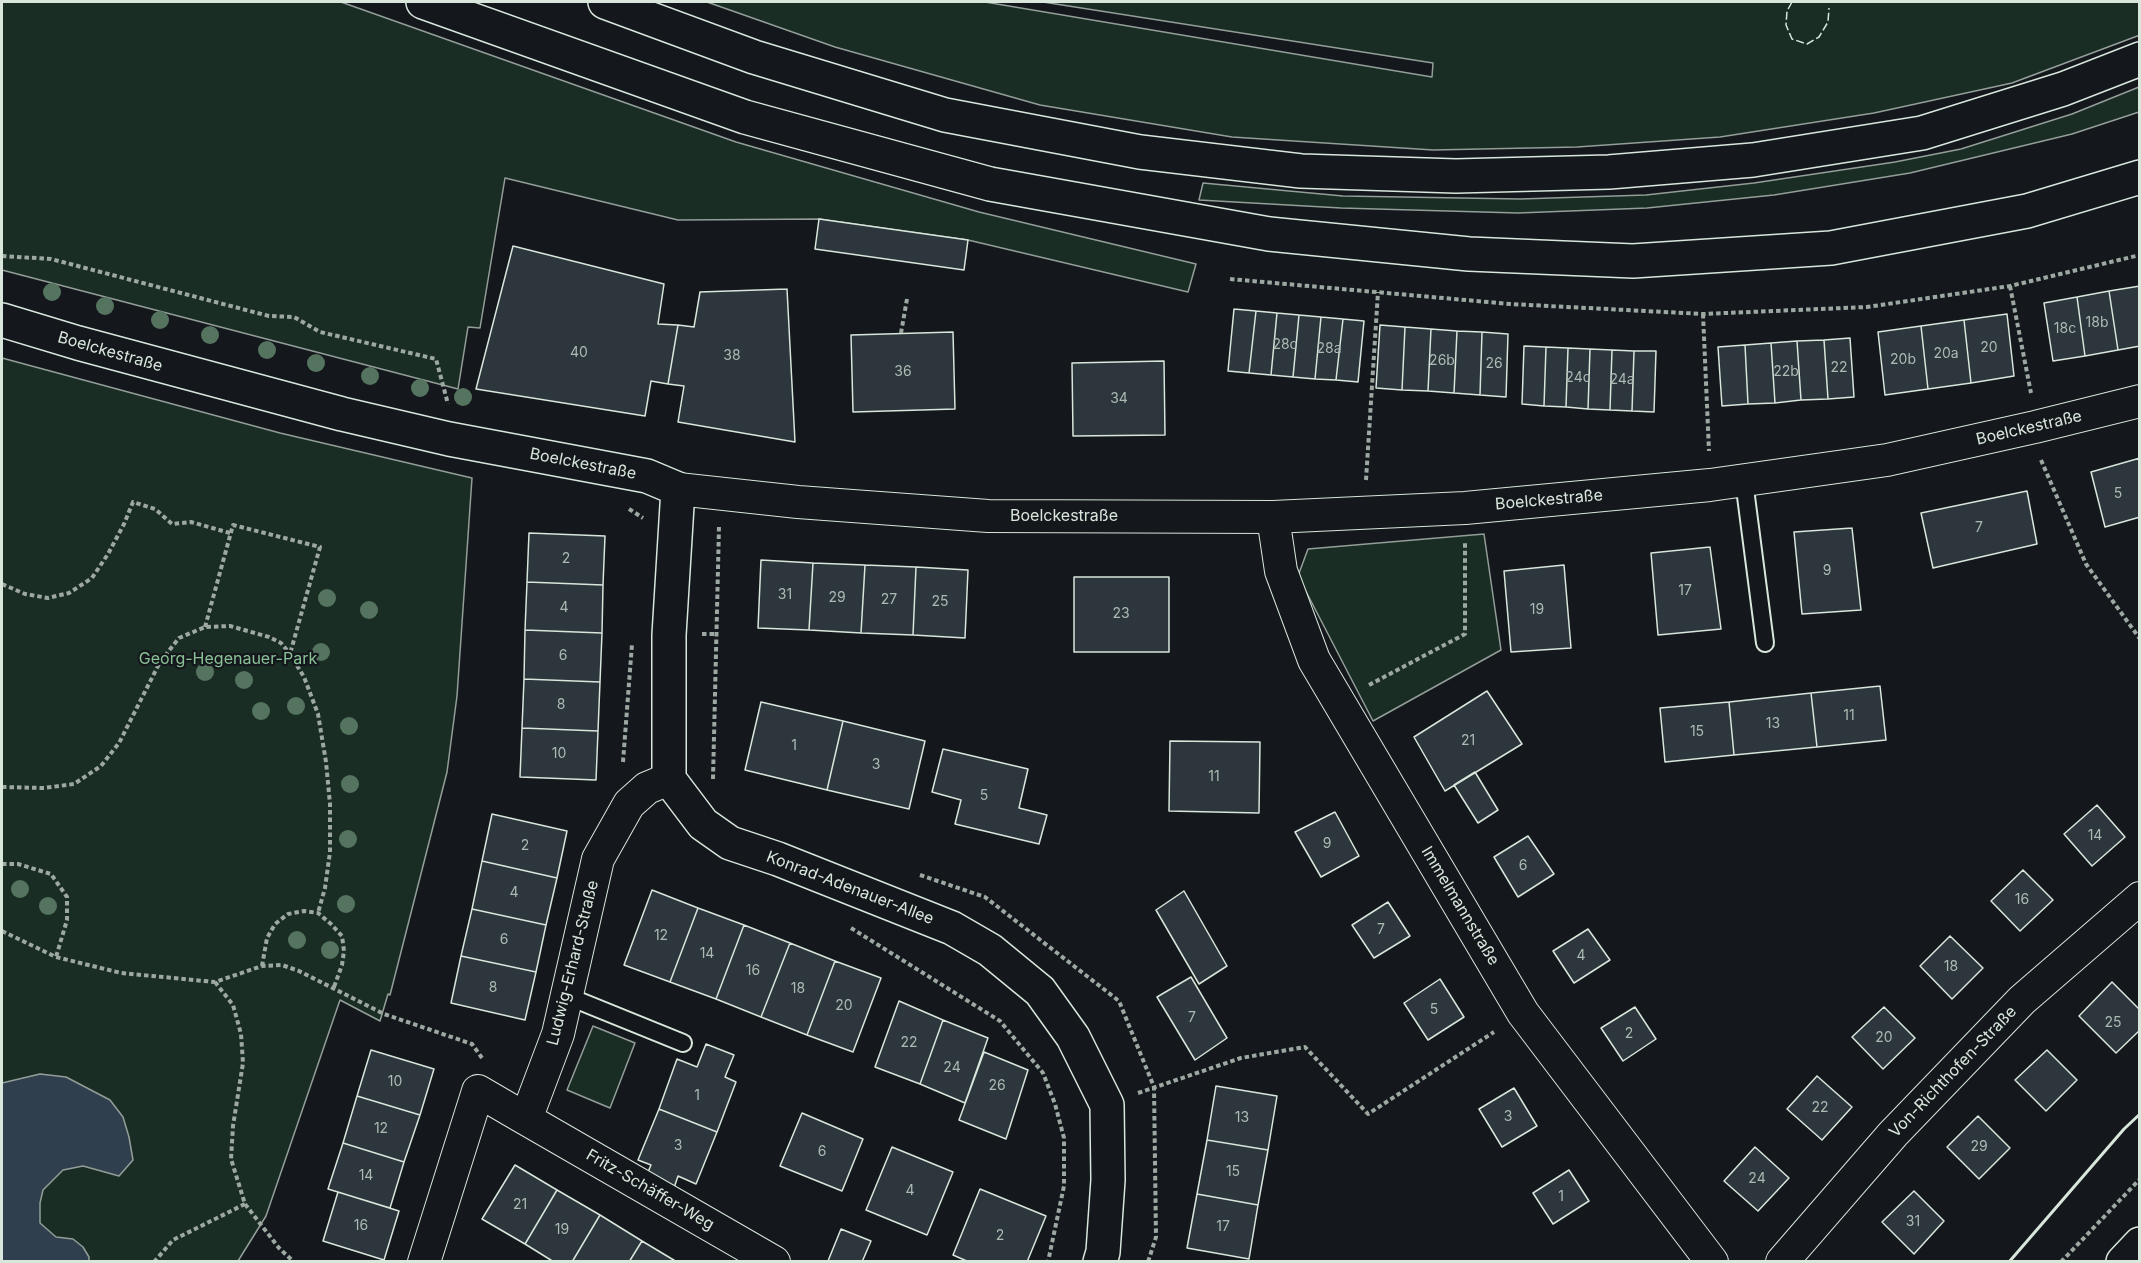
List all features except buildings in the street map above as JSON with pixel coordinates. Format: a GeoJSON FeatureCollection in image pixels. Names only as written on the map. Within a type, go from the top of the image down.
{"type":"FeatureCollection","features":[{"type":"Feature","properties":{"kind":"main road"},"geometry":{"type":"LineString","coordinates":[[423,2],[745,117],[990,184],[1280,235],[1469,254],[1633,261],[1831,248],[2027,211],[2139,177]]}},
{"type":"Feature","properties":{"kind":"main road"},"geometry":{"type":"LineString","coordinates":[[605,2],[754,57],[945,115],[1140,152],[1301,171],[1456,176],[1609,172],[1753,160],[1922,133],[2063,89],[2139,59]]}},
{"type":"Feature","properties":{"kind":"main road","name":"Boelckestraße"},"geometry":{"type":"LineString","coordinates":[[2,320],[78,343],[342,414],[449,439],[647,476],[678,489]]}},
{"type":"Feature","properties":{"kind":"main road"},"geometry":{"type":"LineString","coordinates":[[669,779],[669,635],[678,489]]}},
{"type":"Feature","properties":{"kind":"main road","name":"Konrad-Adenauer-Allee"},"geometry":{"type":"LineString","coordinates":[[669,779],[703,824],[730,843],[778,859],[952,928],[990,950],[1040,991],[1073,1037],[1107,1105],[1108,1180],[1103,1252],[1100,1262]]}},
{"type":"Feature","properties":{"kind":"main road"},"geometry":{"type":"LineString","coordinates":[[2123,1262],[2139,1244]]}},
{"type":"Feature","properties":{"kind":"street","name":"Boelckestraße"},"geometry":{"type":"LineString","coordinates":[[678,489],[798,502],[988,516],[1273,517],[1465,508],[1710,485],[1887,460],[2035,428],[2139,401]]}},
{"type":"Feature","properties":{"kind":"street","name":"Immelmannstraße"},"geometry":{"type":"LineString","coordinates":[[1273,517],[1281,571],[1314,660],[1523,1013],[1712,1262]]}},
{"type":"Feature","properties":{"kind":"street","name":"Ludwig-Erhard-Straße"},"geometry":{"type":"LineString","coordinates":[[526,1119],[558,1034],[598,859],[629,804],[646,788],[669,779]]}},
{"type":"Feature","properties":{"kind":"street","name":"Von-Richthofen-Straße"},"geometry":{"type":"LineString","coordinates":[[1782,1262],[1893,1134],[2022,1000],[2139,898]]}},
{"type":"Feature","properties":{"kind":"street"},"geometry":{"type":"LineString","coordinates":[[424,1262],[478,1091],[526,1119]]}},
{"type":"Feature","properties":{"kind":"street","name":"Fritz-Schäffer-Weg"},"geometry":{"type":"LineString","coordinates":[[526,1119],[774,1262]]}},
{"type":"Feature","properties":{"kind":"lane"},"geometry":{"type":"LineString","coordinates":[[1744,481],[1765,643]]}},
{"type":"Feature","properties":{"kind":"lane"},"geometry":{"type":"LineString","coordinates":[[567,996],[683,1043]]}},
{"type":"Feature","properties":{"kind":"path"},"geometry":{"type":"LineString","coordinates":[[1230,279],[1510,304],[1703,314],[1867,307],[2010,286],[2139,255]]}},
{"type":"Feature","properties":{"kind":"path"},"geometry":{"type":"LineString","coordinates":[[2,256],[51,259],[269,316],[294,317],[320,332],[436,359],[450,410]]}},
{"type":"Feature","properties":{"kind":"path"},"geometry":{"type":"LineString","coordinates":[[2010,286],[2034,411],[2037,452],[2086,564],[2139,639]]}},
{"type":"Feature","properties":{"kind":"path"},"geometry":{"type":"LineString","coordinates":[[1364,514],[1378,292]]}},
{"type":"Feature","properties":{"kind":"path"},"geometry":{"type":"LineString","coordinates":[[902,333],[907,300]]}},
{"type":"Feature","properties":{"kind":"path"},"geometry":{"type":"LineString","coordinates":[[1703,314],[1710,485]]}},
{"type":"Feature","properties":{"kind":"path"},"geometry":{"type":"LineString","coordinates":[[713,786],[719,494]]}},
{"type":"Feature","properties":{"kind":"path"},"geometry":{"type":"LineString","coordinates":[[2,585],[25,594],[48,598],[69,593],[92,578],[108,554],[133,502],[154,509],[172,524],[191,522],[230,533]]}},
{"type":"Feature","properties":{"kind":"path"},"geometry":{"type":"LineString","coordinates":[[1339,701],[1465,634],[1465,508]]}},
{"type":"Feature","properties":{"kind":"path"},"geometry":{"type":"LineString","coordinates":[[205,627],[232,525],[320,547],[290,654]]}},
{"type":"Feature","properties":{"kind":"path"},"geometry":{"type":"LineString","coordinates":[[2,787],[44,788],[74,784],[101,766],[119,743],[160,662],[179,638],[205,627],[230,626],[269,637],[281,643],[290,654],[304,677],[318,714],[330,804],[330,852],[325,888],[318,913]]}},
{"type":"Feature","properties":{"kind":"path"},"geometry":{"type":"LineString","coordinates":[[700,634],[716,634]]}},
{"type":"Feature","properties":{"kind":"path"},"geometry":{"type":"LineString","coordinates":[[2,864],[18,864],[51,874],[67,897],[67,920],[56,957]]}},
{"type":"Feature","properties":{"kind":"path"},"geometry":{"type":"LineString","coordinates":[[918,874],[985,897],[1119,1001],[1154,1087],[1156,1237],[1148,1262]]}},
{"type":"Feature","properties":{"kind":"path"},"geometry":{"type":"LineString","coordinates":[[262,966],[267,938],[275,924],[288,914],[304,911],[318,913],[342,936],[343,958],[334,987]]}},
{"type":"Feature","properties":{"kind":"path"},"geometry":{"type":"LineString","coordinates":[[2,931],[56,957],[121,973],[215,982],[262,966],[282,965],[299,970],[384,1014],[472,1044],[486,1063]]}},
{"type":"Feature","properties":{"kind":"path"},"geometry":{"type":"LineString","coordinates":[[215,982],[232,1005],[241,1034],[243,1063],[232,1126],[231,1159],[244,1204],[279,1248],[294,1262]]}},
{"type":"Feature","properties":{"kind":"path"},"geometry":{"type":"LineString","coordinates":[[1107,1105],[1241,1058],[1305,1047],[1368,1114],[1523,1013]]}},
{"type":"Feature","properties":{"kind":"path"},"geometry":{"type":"LineString","coordinates":[[2061,1262],[2139,1179]]}},
{"type":"Feature","properties":{"kind":"path"},"geometry":{"type":"LineString","coordinates":[[154,1262],[173,1240],[244,1204]]}},
{"type":"Feature","properties":{"kind":"green space"},"geometry":{"type":"Polygon","coordinates":[[[2,2],[341,2],[736,142],[979,212],[1196,264],[1188,292],[968,240],[819,219],[678,220],[505,178],[480,328],[468,327],[458,389],[2,270],[2,2]]]}},
{"type":"Feature","properties":{"kind":"green space"},"geometry":{"type":"Polygon","coordinates":[[[707,2],[985,2],[1432,77],[1433,63],[1043,2],[2139,2],[2140,35],[2012,83],[1874,113],[1720,137],[1577,147],[1433,150],[1232,137],[1040,105],[835,47],[707,2]]]}},
{"type":"Feature","properties":{"kind":"green space"},"geometry":{"type":"Polygon","coordinates":[[[2139,87],[2139,112],[2072,134],[1910,173],[1774,195],[1647,208],[1518,213],[1341,208],[1199,200],[1203,183],[1343,196],[1520,199],[1646,195],[1754,183],[1895,162],[1961,149],[2072,114],[2139,87]]]}},
{"type":"Feature","properties":{"kind":"green space","name":"Georg-Hegenauer-Park"},"geometry":{"type":"Polygon","coordinates":[[[2,358],[280,433],[472,478],[457,696],[447,772],[390,995],[388,994],[380,1021],[340,1000],[266,1216],[238,1261],[2,1261],[2,358]]]}},
{"type":"Feature","properties":{"kind":"green space"},"geometry":{"type":"Polygon","coordinates":[[[1484,534],[1501,650],[1373,721],[1298,576],[1308,549],[1484,534]]]}},
{"type":"Feature","properties":{"kind":"green space"},"geometry":{"type":"Polygon","coordinates":[[[593,1026],[635,1043],[610,1108],[567,1090],[593,1026]]]}},
{"type":"Feature","properties":{"kind":"water"},"geometry":{"type":"Polygon","coordinates":[[[40,1074],[66,1077],[110,1100],[123,1117],[129,1137],[133,1160],[119,1176],[83,1166],[63,1170],[43,1190],[40,1203],[40,1223],[56,1237],[73,1239],[83,1247],[89,1261],[2,1261],[2,1083],[40,1074]]]}},
{"type":"Feature","properties":{"kind":"fence"},"geometry":{"type":"LineString","coordinates":[[1792,2],[1787,11],[1786,25],[1792,39],[1807,44],[1819,37],[1828,22],[1829,8]]}},
{"type":"Feature","properties":{"kind":"wall"},"geometry":{"type":"LineString","coordinates":[[2009,1262],[2124,1129],[2140,1114]]}}]}
